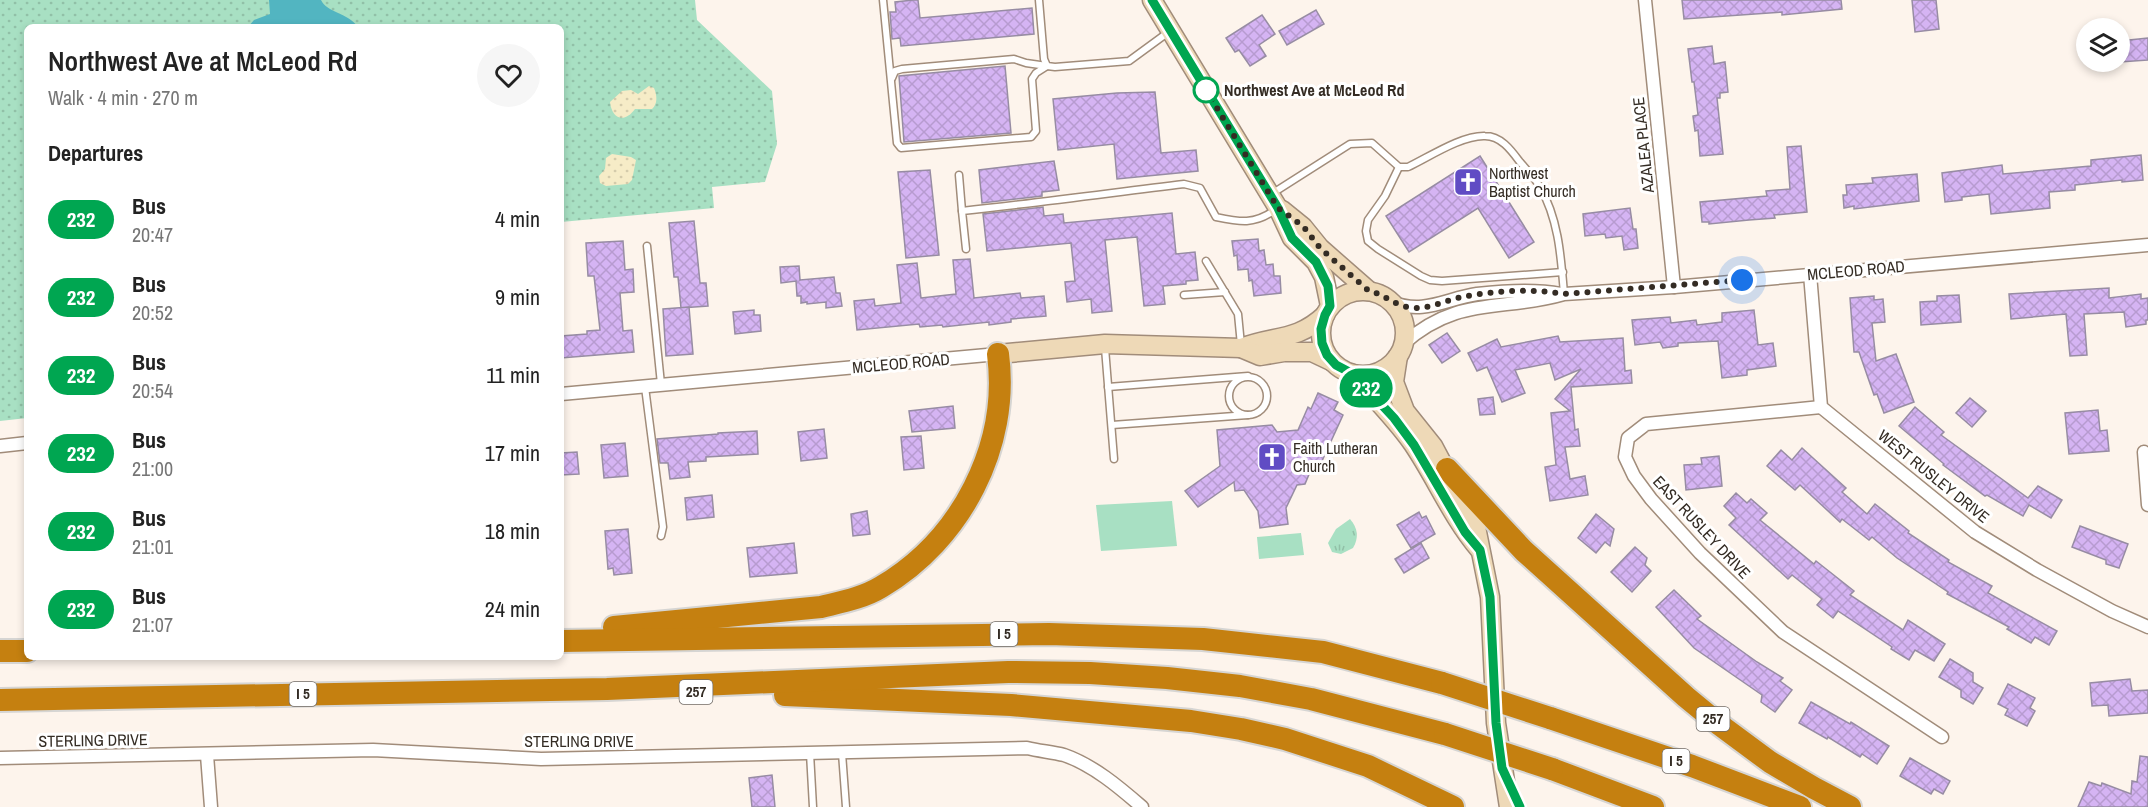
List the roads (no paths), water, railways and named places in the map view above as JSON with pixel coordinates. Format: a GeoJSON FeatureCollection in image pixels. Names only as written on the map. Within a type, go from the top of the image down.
{"type":"FeatureCollection","features":[{"type":"Feature","properties":{"kind":"highway"},"geometry":{"type":"LineString","coordinates":[[564,631],[820,607],[847,601],[879,588],[909,568],[935,545],[952,525],[978,478],[988,454],[998,416],[1001,375],[998,354]]}},
{"type":"Feature","properties":{"kind":"highway","name":"257"},"geometry":{"type":"LineString","coordinates":[[1447,469],[1524,551],[1686,697],[1770,762],[1850,807]]}},
{"type":"Feature","properties":{"kind":"highway","name":"I 5"},"geometry":{"type":"LineString","coordinates":[[564,641],[1049,634],[1135,635],[1203,639],[1323,652],[1442,683],[1551,718],[1692,766],[1800,807]]}},
{"type":"Feature","properties":{"kind":"highway"},"geometry":{"type":"LineString","coordinates":[[0,651],[24,651]]}},
{"type":"Feature","properties":{"kind":"highway","name":"I 5"},"geometry":{"type":"LineString","coordinates":[[0,700],[607,689],[1008,672],[1090,673],[1240,686],[1301,697],[1445,734],[1653,807]]}},
{"type":"Feature","properties":{"kind":"highway","name":"257"},"geometry":{"type":"LineString","coordinates":[[607,689],[1023,706],[1191,721],[1285,739],[1368,766],[1453,807]]}},
{"type":"Feature","properties":{"kind":"main road"},"geometry":{"type":"LineString","coordinates":[[1152,0],[1274,201],[1292,238],[1316,262],[1324,277],[1328,310],[1321,336],[1324,349],[1331,361],[1353,374],[1364,375],[1379,372],[1392,363],[1401,350]]}},
{"type":"Feature","properties":{"kind":"main road"},"geometry":{"type":"LineString","coordinates":[[1274,201],[1303,226],[1320,248],[1369,291]]}},
{"type":"Feature","properties":{"kind":"main road"},"geometry":{"type":"LineString","coordinates":[[1328,310],[1347,294],[1369,291],[1384,296],[1403,319],[1405,332],[1394,382],[1396,391],[1405,411],[1433,446],[1447,469],[1476,527],[1490,597],[1496,723],[1509,807]]}},
{"type":"Feature","properties":{"kind":"main road","name":"MCLEOD ROAD"},"geometry":{"type":"LineString","coordinates":[[1241,348],[1259,341],[1278,340],[1295,335],[1314,325],[1328,310]]}},
{"type":"Feature","properties":{"kind":"main road","name":"MCLEOD ROAD"},"geometry":{"type":"LineString","coordinates":[[998,354],[1105,344],[1241,348],[1260,356],[1284,352],[1312,352],[1331,361]]}},
{"type":"Feature","properties":{"kind":"main road"},"geometry":{"type":"LineString","coordinates":[[1353,374],[1394,418],[1414,445],[1465,532],[1480,550]]}},
{"type":"Feature","properties":{"kind":"main road"},"geometry":{"type":"LineString","coordinates":[[1502,768],[1520,807]]}},
{"type":"Feature","properties":{"kind":"street","name":"AZALEA PLACE"},"geometry":{"type":"LineString","coordinates":[[1645,0],[1674,287]]}},
{"type":"Feature","properties":{"kind":"street","name":"MCLEOD ROAD"},"geometry":{"type":"LineString","coordinates":[[1391,302],[1402,306],[1426,308],[1478,294],[1545,291],[1564,294],[1674,287],[2148,245]]}},
{"type":"Feature","properties":{"kind":"street"},"geometry":{"type":"LineString","coordinates":[[1810,274],[1821,406]]}},
{"type":"Feature","properties":{"kind":"street","name":"MCLEOD ROAD"},"geometry":{"type":"LineString","coordinates":[[1401,350],[1431,323],[1454,313],[1476,307],[1547,299],[1564,294]]}},
{"type":"Feature","properties":{"kind":"street","name":"MCLEOD ROAD"},"geometry":{"type":"LineString","coordinates":[[564,394],[998,354]]}},
{"type":"Feature","properties":{"kind":"street","name":"WEST RUSLEY DRIVE"},"geometry":{"type":"LineString","coordinates":[[1821,406],[1975,532],[2056,581],[2148,627]]}},
{"type":"Feature","properties":{"kind":"street","name":"EAST RUSLEY DRIVE"},"geometry":{"type":"LineString","coordinates":[[1821,406],[1646,424],[1628,438],[1625,458],[1634,476],[1658,507],[1700,553],[1783,633],[1942,737]]}},
{"type":"Feature","properties":{"kind":"street"},"geometry":{"type":"LineString","coordinates":[[0,446],[24,443]]}},
{"type":"Feature","properties":{"kind":"street"},"geometry":{"type":"LineString","coordinates":[[2144,452],[2148,505]]}},
{"type":"Feature","properties":{"kind":"street","name":"STERLING DRIVE"},"geometry":{"type":"LineString","coordinates":[[0,758],[373,750],[541,759],[1027,748],[1063,755],[1088,766],[1142,807]]}},
{"type":"Feature","properties":{"kind":"street"},"geometry":{"type":"LineString","coordinates":[[207,755],[211,807]]}},
{"type":"Feature","properties":{"kind":"lane"},"geometry":{"type":"LineString","coordinates":[[883,0],[897,143],[901,148],[1031,137],[1036,131],[1032,79],[1036,72],[1047,66]]}},
{"type":"Feature","properties":{"kind":"lane"},"geometry":{"type":"LineString","coordinates":[[1039,0],[1044,59],[1047,66]]}},
{"type":"Feature","properties":{"kind":"lane"},"geometry":{"type":"LineString","coordinates":[[891,80],[895,71],[903,69],[1014,59],[1055,67],[1129,61],[1170,31]]}},
{"type":"Feature","properties":{"kind":"lane"},"geometry":{"type":"LineString","coordinates":[[962,211],[1055,202],[1075,197],[1184,184],[1200,188],[1216,217],[1242,222],[1263,218],[1274,201],[1350,144],[1372,143],[1399,167],[1408,167],[1474,136],[1487,136],[1499,140],[1508,147],[1540,187],[1555,222],[1564,294]]}},
{"type":"Feature","properties":{"kind":"lane"},"geometry":{"type":"LineString","coordinates":[[1399,167],[1385,196],[1368,220],[1366,231],[1368,241],[1378,249],[1421,276],[1436,281],[1563,272]]}},
{"type":"Feature","properties":{"kind":"lane"},"geometry":{"type":"LineString","coordinates":[[959,175],[966,249]]}},
{"type":"Feature","properties":{"kind":"lane"},"geometry":{"type":"LineString","coordinates":[[647,246],[662,385]]}},
{"type":"Feature","properties":{"kind":"lane"},"geometry":{"type":"LineString","coordinates":[[1206,261],[1238,314],[1241,348]]}},
{"type":"Feature","properties":{"kind":"lane"},"geometry":{"type":"LineString","coordinates":[[1184,295],[1225,291]]}},
{"type":"Feature","properties":{"kind":"lane"},"geometry":{"type":"LineString","coordinates":[[1105,344],[1114,459]]}},
{"type":"Feature","properties":{"kind":"lane"},"geometry":{"type":"LineString","coordinates":[[1108,387],[1248,376],[1260,380],[1265,385],[1268,398],[1262,410],[1248,415],[1112,425]]}},
{"type":"Feature","properties":{"kind":"lane"},"geometry":{"type":"LineString","coordinates":[[1248,376],[1236,380],[1229,390],[1228,397],[1237,412],[1248,415]]}},
{"type":"Feature","properties":{"kind":"lane"},"geometry":{"type":"LineString","coordinates":[[645,387],[663,527],[661,536]]}},
{"type":"Feature","properties":{"kind":"lane"},"geometry":{"type":"LineString","coordinates":[[810,753],[813,807]]}},
{"type":"Feature","properties":{"kind":"lane"},"geometry":{"type":"LineString","coordinates":[[842,753],[846,807]]}},
{"type":"Feature","properties":{"kind":"water"},"geometry":{"type":"Polygon","coordinates":[[[269,0],[321,0],[328,8],[355,24],[251,24],[254,20],[270,14],[269,0]]]}},
{"type":"Feature","properties":{"kind":"place","name":"Northwest Ave at McLeod Rd"},"geometry":{"type":"Point","coordinates":[1206,90]}},
{"type":"Feature","properties":{"kind":"place","name":"Northwest Baptist Church"},"geometry":{"type":"Point","coordinates":[1468,182]}},
{"type":"Feature","properties":{"kind":"place","name":"Faith Lutheran Church"},"geometry":{"type":"Point","coordinates":[1272,457]}}]}
